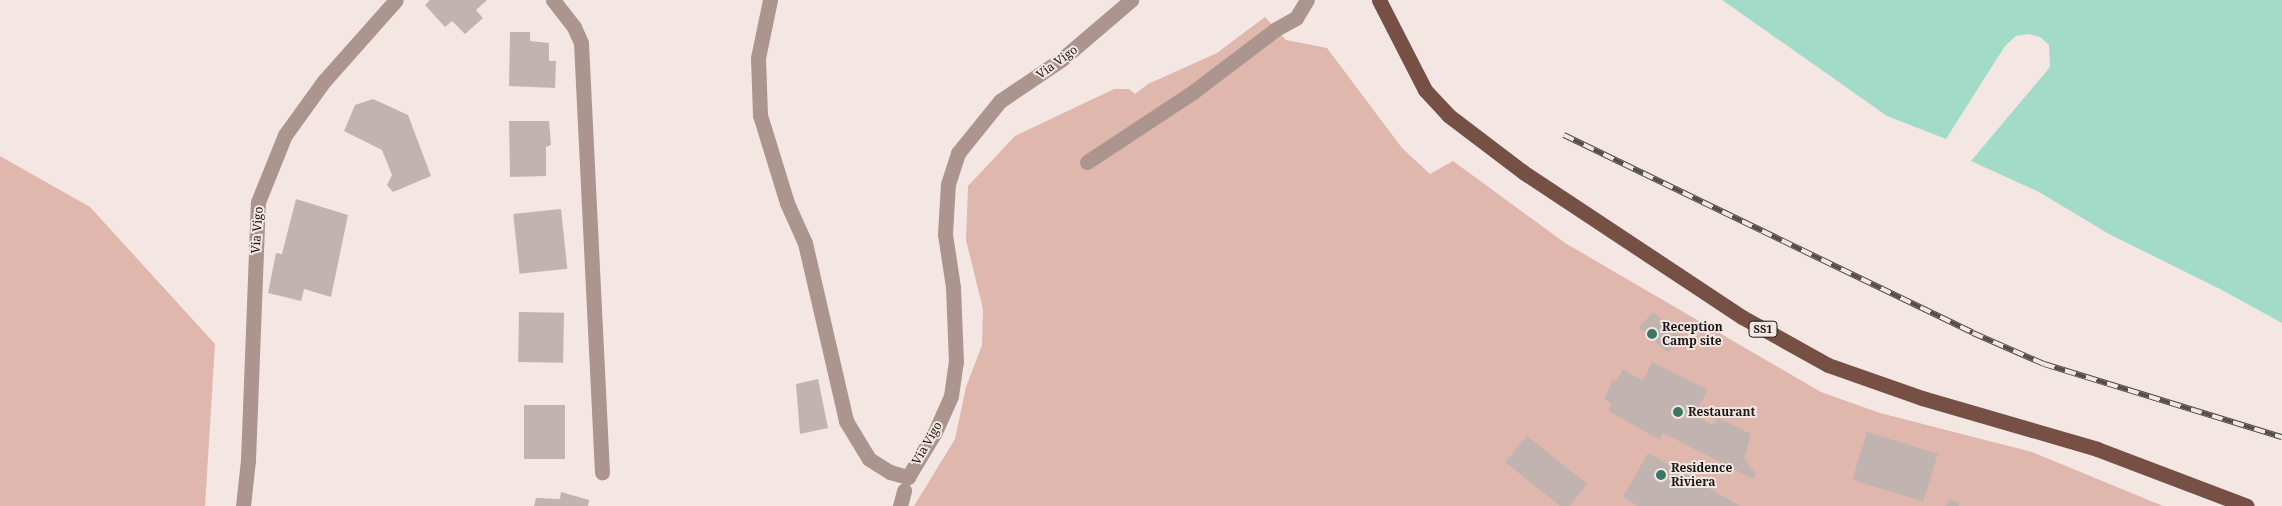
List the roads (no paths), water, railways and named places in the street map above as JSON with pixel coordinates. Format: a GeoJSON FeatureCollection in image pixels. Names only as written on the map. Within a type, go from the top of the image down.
{"type":"FeatureCollection","features":[{"type":"Feature","properties":{"kind":"main road","name":"SS1"},"geometry":{"type":"LineString","coordinates":[[1379,0],[1425,90],[1448,115],[1523,172],[1742,317],[1828,365],[1922,398],[2097,450],[2247,506]]}},
{"type":"Feature","properties":{"kind":"street","name":"Via Vigo"},"geometry":{"type":"LineString","coordinates":[[243,506],[248,460],[258,202],[285,135],[324,81],[396,0]]}},
{"type":"Feature","properties":{"kind":"street"},"geometry":{"type":"LineString","coordinates":[[553,0],[574,27],[580,43],[602,472]]}},
{"type":"Feature","properties":{"kind":"street","name":"Via Vigo"},"geometry":{"type":"LineString","coordinates":[[770,0],[758,58],[760,115],[787,203],[805,243],[846,420],[859,448],[869,459],[906,484],[935,432],[951,396],[956,362],[953,287],[945,234],[948,184],[958,154],[1000,101],[1070,54],[1131,0]]}},
{"type":"Feature","properties":{"kind":"street"},"geometry":{"type":"LineString","coordinates":[[1087,162],[1193,92],[1276,29],[1296,18],[1308,0]]}},
{"type":"Feature","properties":{"kind":"street"},"geometry":{"type":"LineString","coordinates":[[900,506],[906,484]]}},
{"type":"Feature","properties":{"kind":"railway"},"geometry":{"type":"LineString","coordinates":[[1564,135],[1973,333],[2044,364],[2282,437]]}},
{"type":"Feature","properties":{"kind":"place","name":"Reception Camp site"},"geometry":{"type":"Point","coordinates":[1652,334]}},
{"type":"Feature","properties":{"kind":"place","name":"Restaurant"},"geometry":{"type":"Point","coordinates":[1678,412]}},
{"type":"Feature","properties":{"kind":"place","name":"Residence Riviera"},"geometry":{"type":"Point","coordinates":[1661,475]}}]}
